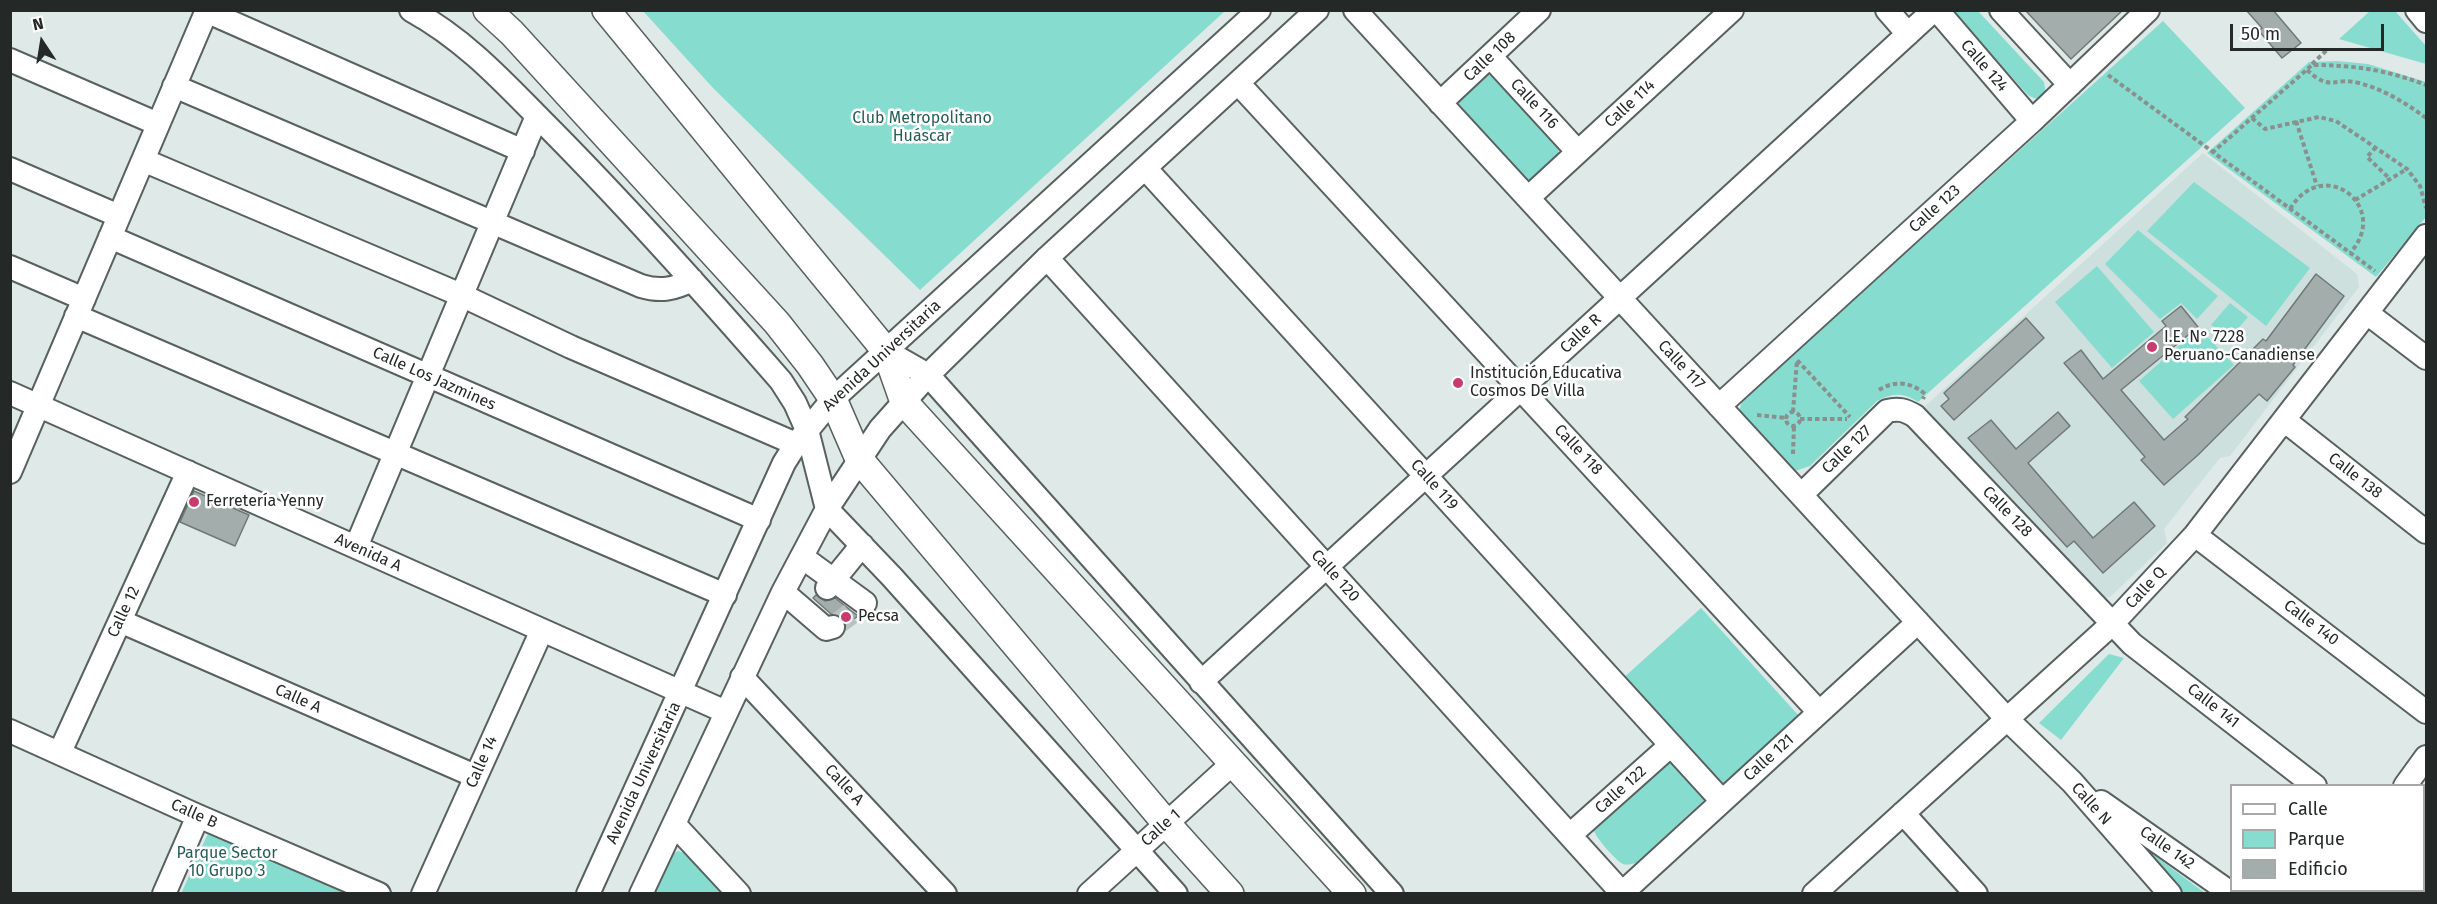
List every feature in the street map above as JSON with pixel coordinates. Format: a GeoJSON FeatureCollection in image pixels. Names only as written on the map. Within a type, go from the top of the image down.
{"type":"FeatureCollection","features":[{"type":"Feature","properties":{"kind":"main road"},"geometry":{"type":"LineString","coordinates":[[487,10],[512,33],[777,323],[833,399],[859,459],[1166,823],[1230,894]]}},
{"type":"Feature","properties":{"kind":"main road"},"geometry":{"type":"LineString","coordinates":[[606,10],[886,351],[904,402],[1352,894]]}},
{"type":"Feature","properties":{"kind":"street"},"geometry":{"type":"LineString","coordinates":[[411,10],[459,40],[537,116],[615,195],[781,381],[795,403],[802,437],[827,509],[892,577],[1176,894]]}},
{"type":"Feature","properties":{"kind":"street","name":"Avenida Universitaria"},"geometry":{"type":"LineString","coordinates":[[588,894],[784,464],[802,437],[833,399],[1259,10]]}},
{"type":"Feature","properties":{"kind":"street"},"geometry":{"type":"LineString","coordinates":[[641,894],[783,592],[827,509],[880,429],[928,375],[1047,258],[1317,10]]}},
{"type":"Feature","properties":{"kind":"street","name":"Calle 117"},"geometry":{"type":"LineString","coordinates":[[1355,10],[2007,719]]}},
{"type":"Feature","properties":{"kind":"street","name":"Calle 108"},"geometry":{"type":"LineString","coordinates":[[1440,102],[1539,10]]}},
{"type":"Feature","properties":{"kind":"street","name":"Calle 114"},"geometry":{"type":"LineString","coordinates":[[1528,198],[1732,10]]}},
{"type":"Feature","properties":{"kind":"street"},"geometry":{"type":"LineString","coordinates":[[1887,10],[1908,34]]}},
{"type":"Feature","properties":{"kind":"street","name":"Calle R"},"geometry":{"type":"LineString","coordinates":[[1202,682],[1935,10]]}},
{"type":"Feature","properties":{"kind":"street","name":"Calle 124"},"geometry":{"type":"LineString","coordinates":[[1935,10],[2032,121]]}},
{"type":"Feature","properties":{"kind":"street"},"geometry":{"type":"LineString","coordinates":[[2001,10],[2070,85]]}},
{"type":"Feature","properties":{"kind":"street","name":"Calle 123"},"geometry":{"type":"LineString","coordinates":[[1719,406],[2032,121],[2148,10]]}},
{"type":"Feature","properties":{"kind":"street"},"geometry":{"type":"LineString","coordinates":[[2417,10],[2427,21]]}},
{"type":"Feature","properties":{"kind":"street"},"geometry":{"type":"LineString","coordinates":[[10,472],[206,11],[523,151]]}},
{"type":"Feature","properties":{"kind":"street","name":"Calle 116"},"geometry":{"type":"LineString","coordinates":[[1490,56],[1578,152]]}},
{"type":"Feature","properties":{"kind":"street"},"geometry":{"type":"LineString","coordinates":[[10,60],[158,124]]}},
{"type":"Feature","properties":{"kind":"street","name":"Calle 118"},"geometry":{"type":"LineString","coordinates":[[1238,83],[1819,712]]}},
{"type":"Feature","properties":{"kind":"street"},"geometry":{"type":"LineString","coordinates":[[174,86],[492,224],[656,291],[677,288],[692,280]]}},
{"type":"Feature","properties":{"kind":"street"},"geometry":{"type":"LineString","coordinates":[[356,547],[537,116]]}},
{"type":"Feature","properties":{"kind":"street"},"geometry":{"type":"LineString","coordinates":[[143,160],[460,295],[571,347],[802,437]]}},
{"type":"Feature","properties":{"kind":"street","name":"Calle 119"},"geometry":{"type":"LineString","coordinates":[[1145,168],[1722,801]]}},
{"type":"Feature","properties":{"kind":"street"},"geometry":{"type":"LineString","coordinates":[[10,169],[119,216]]}},
{"type":"Feature","properties":{"kind":"street","name":"Calle Q"},"geometry":{"type":"LineString","coordinates":[[1814,894],[2113,623],[2194,535],[2427,236]]}},
{"type":"Feature","properties":{"kind":"street","name":"Calle Los Jazmines"},"geometry":{"type":"LineString","coordinates":[[110,237],[759,520]]}},
{"type":"Feature","properties":{"kind":"street","name":"Calle 120"},"geometry":{"type":"LineString","coordinates":[[1047,258],[1622,893]]}},
{"type":"Feature","properties":{"kind":"street"},"geometry":{"type":"LineString","coordinates":[[10,267],[80,308],[396,453],[725,595]]}},
{"type":"Feature","properties":{"kind":"street"},"geometry":{"type":"LineString","coordinates":[[2367,313],[2427,358]]}},
{"type":"Feature","properties":{"kind":"street"},"geometry":{"type":"LineString","coordinates":[[886,351],[928,375],[1392,894]]}},
{"type":"Feature","properties":{"kind":"street","name":"Avenida A"},"geometry":{"type":"LineString","coordinates":[[10,393],[726,712]]}},
{"type":"Feature","properties":{"kind":"street","name":"Calle 127"},"geometry":{"type":"LineString","coordinates":[[1801,495],[1887,411],[1905,413]]}},
{"type":"Feature","properties":{"kind":"street","name":"Calle 128"},"geometry":{"type":"LineString","coordinates":[[1905,413],[2113,623]]}},
{"type":"Feature","properties":{"kind":"street","name":"Calle 138"},"geometry":{"type":"LineString","coordinates":[[2284,420],[2427,532]]}},
{"type":"Feature","properties":{"kind":"street","name":"Calle 12"},"geometry":{"type":"LineString","coordinates":[[60,752],[188,472]]}},
{"type":"Feature","properties":{"kind":"street","name":"Calle 140"},"geometry":{"type":"LineString","coordinates":[[2194,535],[2427,712]]}},
{"type":"Feature","properties":{"kind":"street"},"geometry":{"type":"LineString","coordinates":[[821,595],[862,545]]}},
{"type":"Feature","properties":{"kind":"street"},"geometry":{"type":"LineString","coordinates":[[802,557],[821,595],[826,629],[833,627]]}},
{"type":"Feature","properties":{"kind":"street"},"geometry":{"type":"LineString","coordinates":[[783,592],[821,595],[862,605],[892,577]]}},
{"type":"Feature","properties":{"kind":"street","name":"Calle A"},"geometry":{"type":"LineString","coordinates":[[120,621],[476,776]]}},
{"type":"Feature","properties":{"kind":"street","name":"Calle 121"},"geometry":{"type":"LineString","coordinates":[[1622,893],[1918,622]]}},
{"type":"Feature","properties":{"kind":"street","name":"Calle 141"},"geometry":{"type":"LineString","coordinates":[[2113,623],[2132,644],[2312,784]]}},
{"type":"Feature","properties":{"kind":"street","name":"Calle 14"},"geometry":{"type":"LineString","coordinates":[[423,894],[542,630]]}},
{"type":"Feature","properties":{"kind":"street","name":"Calle A"},"geometry":{"type":"LineString","coordinates":[[742,677],[945,894]]}},
{"type":"Feature","properties":{"kind":"street","name":"Calle N"},"geometry":{"type":"LineString","coordinates":[[2007,719],[2072,782],[2170,894]]}},
{"type":"Feature","properties":{"kind":"street","name":"Calle B"},"geometry":{"type":"LineString","coordinates":[[10,731],[379,894]]}},
{"type":"Feature","properties":{"kind":"street","name":"Calle 122"},"geometry":{"type":"LineString","coordinates":[[1570,835],[1671,745]]}},
{"type":"Feature","properties":{"kind":"street"},"geometry":{"type":"LineString","coordinates":[[2407,784],[2427,757]]}},
{"type":"Feature","properties":{"kind":"street","name":"Calle 1"},"geometry":{"type":"LineString","coordinates":[[1089,894],[1233,764]]}},
{"type":"Feature","properties":{"kind":"street","name":"Calle 142"},"geometry":{"type":"LineString","coordinates":[[2072,782],[2232,894]]}},
{"type":"Feature","properties":{"kind":"street"},"geometry":{"type":"LineString","coordinates":[[1903,813],[1976,894]]}},
{"type":"Feature","properties":{"kind":"street"},"geometry":{"type":"LineString","coordinates":[[164,894],[198,816]]}},
{"type":"Feature","properties":{"kind":"street"},"geometry":{"type":"LineString","coordinates":[[674,824],[739,894]]}},
{"type":"Feature","properties":{"kind":"path"},"geometry":{"type":"LineString","coordinates":[[2212,153],[2328,49]]}},
{"type":"Feature","properties":{"kind":"path"},"geometry":{"type":"LineString","coordinates":[[2092,63],[2376,272],[2383,263]]}},
{"type":"Feature","properties":{"kind":"path"},"geometry":{"type":"LineString","coordinates":[[2312,65],[2349,65],[2399,75],[2427,85]]}},
{"type":"Feature","properties":{"kind":"path"},"geometry":{"type":"LineString","coordinates":[[2306,70],[2326,83],[2357,82],[2383,91],[2406,102],[2427,118]]}},
{"type":"Feature","properties":{"kind":"path"},"geometry":{"type":"LineString","coordinates":[[2252,118],[2265,129],[2319,117],[2336,121],[2407,169],[2420,186],[2427,208]]}},
{"type":"Feature","properties":{"kind":"path"},"geometry":{"type":"LineString","coordinates":[[2296,121],[2317,186]]}},
{"type":"Feature","properties":{"kind":"path"},"geometry":{"type":"LineString","coordinates":[[2376,147],[2367,157],[2389,178]]}},
{"type":"Feature","properties":{"kind":"path"},"geometry":{"type":"LineString","coordinates":[[2355,200],[2407,169]]}},
{"type":"Feature","properties":{"kind":"path"},"geometry":{"type":"LineString","coordinates":[[2290,209],[2303,193],[2317,186],[2334,186],[2344,190],[2355,200],[2363,214],[2362,235],[2350,253]]}},
{"type":"Feature","properties":{"kind":"path"},"geometry":{"type":"LineString","coordinates":[[1793,412],[1797,360],[1849,418]]}},
{"type":"Feature","properties":{"kind":"path"},"geometry":{"type":"LineString","coordinates":[[1877,391],[1894,384],[1911,385],[1925,394],[1905,413]]}},
{"type":"Feature","properties":{"kind":"path"},"geometry":{"type":"LineString","coordinates":[[1839,427],[1857,410]]}},
{"type":"Feature","properties":{"kind":"path"},"geometry":{"type":"LineString","coordinates":[[1793,412],[1788,414],[1787,422],[1795,425],[1800,419],[1849,418]]}},
{"type":"Feature","properties":{"kind":"path"},"geometry":{"type":"LineString","coordinates":[[1793,412],[1799,415],[1800,419]]}},
{"type":"Feature","properties":{"kind":"shaded area","name":"I.E. N° 7228 Peruano-Canadiense"},"geometry":{"type":"Polygon","coordinates":[[[2203,153],[2357,274],[2359,287],[2230,456],[2220,458],[2164,529],[2167,543],[2110,597],[2100,598],[1924,407],[2203,153]]]}},
{"type":"Feature","properties":{"kind":"shaded area"},"geometry":{"type":"Polygon","coordinates":[[[2426,788],[2426,893],[2344,893],[2425,892],[2426,788]]]}},
{"type":"Feature","properties":{"kind":"green space","name":"Club Metropolitano Huáscar"},"geometry":{"type":"Polygon","coordinates":[[[643,11],[1225,11],[920,290],[714,89],[643,11]]]}},
{"type":"Feature","properties":{"kind":"green space"},"geometry":{"type":"Polygon","coordinates":[[[1956,11],[1978,11],[2044,82],[2046,95],[2037,99],[2028,95],[1956,15],[1956,11]]]}},
{"type":"Feature","properties":{"kind":"green space"},"geometry":{"type":"Polygon","coordinates":[[[2370,11],[2395,11],[2426,46],[2426,64],[2339,39],[2370,11]]]}},
{"type":"Feature","properties":{"kind":"green space"},"geometry":{"type":"Polygon","coordinates":[[[2163,21],[2245,108],[1918,402],[1907,396],[1898,395],[1877,401],[1810,466],[1792,472],[1739,412],[1742,401],[2163,21]]]}},
{"type":"Feature","properties":{"kind":"green space"},"geometry":{"type":"Polygon","coordinates":[[[2337,61],[2368,64],[2426,82],[2426,217],[2376,277],[2207,153],[2309,62],[2337,61]]]}},
{"type":"Feature","properties":{"kind":"green space"},"geometry":{"type":"Polygon","coordinates":[[[1491,73],[1559,144],[1558,157],[1530,182],[1527,183],[1455,109],[1456,100],[1491,73]]]}},
{"type":"Feature","properties":{"kind":"green space"},"geometry":{"type":"Polygon","coordinates":[[[2194,182],[2310,268],[2266,326],[2147,231],[2194,182]]]}},
{"type":"Feature","properties":{"kind":"green space"},"geometry":{"type":"Polygon","coordinates":[[[2138,230],[2218,296],[2197,319],[2181,303],[2160,319],[2105,264],[2138,230]]]}},
{"type":"Feature","properties":{"kind":"green space"},"geometry":{"type":"Polygon","coordinates":[[[2097,266],[2154,332],[2112,368],[2055,302],[2097,266]]]}},
{"type":"Feature","properties":{"kind":"green space"},"geometry":{"type":"Polygon","coordinates":[[[2230,303],[2248,317],[2230,338],[2211,325],[2230,303]]]}},
{"type":"Feature","properties":{"kind":"green space"},"geometry":{"type":"Polygon","coordinates":[[[2199,328],[2234,365],[2173,419],[2139,381],[2199,328]]]}},
{"type":"Feature","properties":{"kind":"green space"},"geometry":{"type":"Polygon","coordinates":[[[1701,608],[1799,716],[1719,787],[1621,680],[1701,608]]]}},
{"type":"Feature","properties":{"kind":"green space"},"geometry":{"type":"Polygon","coordinates":[[[2109,654],[2124,658],[2061,740],[2039,723],[2109,654]]]}},
{"type":"Feature","properties":{"kind":"green space"},"geometry":{"type":"Polygon","coordinates":[[[1671,758],[1705,799],[1636,863],[1623,864],[1605,847],[1593,828],[1671,758]]]}},
{"type":"Feature","properties":{"kind":"green space","name":"Parque Sector 10 Grupo 3"},"geometry":{"type":"Polygon","coordinates":[[[212,824],[365,894],[181,894],[212,824]]]}},
{"type":"Feature","properties":{"kind":"green space"},"geometry":{"type":"Polygon","coordinates":[[[2121,831],[2205,893],[2178,893],[2121,831]]]}},
{"type":"Feature","properties":{"kind":"green space"},"geometry":{"type":"Polygon","coordinates":[[[678,851],[684,853],[723,893],[652,894],[665,864],[678,851]]]}},
{"type":"Feature","properties":{"kind":"building"},"geometry":{"type":"Polygon","coordinates":[[[2025,10],[2123,10],[2071,59],[2025,10]]]}},
{"type":"Feature","properties":{"kind":"building"},"geometry":{"type":"Polygon","coordinates":[[[2246,10],[2273,10],[2301,43],[2282,58],[2259,31],[2262,28],[2246,10]]]}},
{"type":"Feature","properties":{"kind":"building"},"geometry":{"type":"Polygon","coordinates":[[[2316,274],[2344,296],[2293,365],[2295,367],[2267,401],[2259,394],[2198,455],[2164,485],[2141,460],[2145,457],[2064,363],[2081,350],[2103,379],[2166,326],[2162,321],[2181,306],[2198,327],[2121,390],[2164,440],[2188,419],[2185,417],[2263,339],[2266,341],[2316,274]]]}},
{"type":"Feature","properties":{"kind":"building"},"geometry":{"type":"Polygon","coordinates":[[[2026,318],[2044,338],[1954,420],[1941,406],[1949,399],[1944,393],[2026,318]]]}},
{"type":"Feature","properties":{"kind":"building"},"geometry":{"type":"Polygon","coordinates":[[[2058,412],[2070,426],[2028,463],[2093,538],[2134,502],[2155,526],[2103,573],[2074,541],[2067,547],[1968,438],[1991,420],[2016,449],[2058,412]]]}},
{"type":"Feature","properties":{"kind":"building"},"geometry":{"type":"Polygon","coordinates":[[[194,491],[249,515],[235,546],[180,522],[194,491]]]}},
{"type":"Feature","properties":{"kind":"building"},"geometry":{"type":"Polygon","coordinates":[[[816,595],[825,601],[835,598],[858,616],[846,625],[842,617],[831,614],[813,598],[816,595]]]}},
{"type":"Feature","properties":{"kind":"tunnel"},"geometry":{"type":"LineString","coordinates":[[833,627],[860,607]]}},
{"type":"Feature","properties":{"kind":"place","name":"I.E. N° 7228 Peruano-Canadiense"},"geometry":{"type":"Point","coordinates":[2152,347]}},
{"type":"Feature","properties":{"kind":"place","name":"Institución Educativa Cosmos De Villa"},"geometry":{"type":"Point","coordinates":[1458,383]}},
{"type":"Feature","properties":{"kind":"place","name":"Ferretería Yenny"},"geometry":{"type":"Point","coordinates":[194,502]}},
{"type":"Feature","properties":{"kind":"place","name":"Pecsa"},"geometry":{"type":"Point","coordinates":[846,617]}}]}
